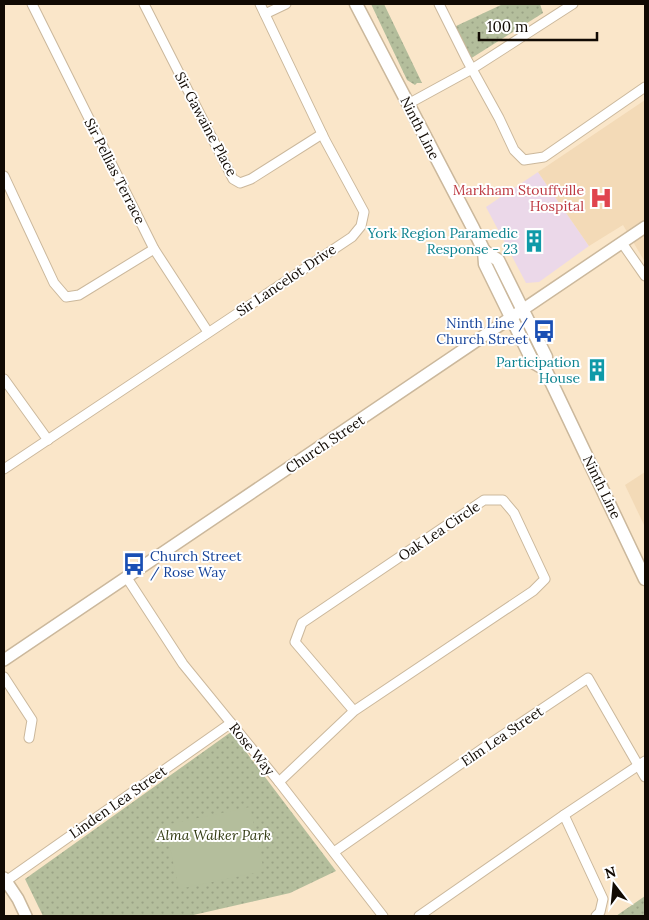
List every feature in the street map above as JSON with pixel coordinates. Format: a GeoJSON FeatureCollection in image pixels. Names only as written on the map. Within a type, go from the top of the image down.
{"type":"FeatureCollection","features":[{"type":"Feature","properties":{"kind":"main road","name":"Ninth Line"},"geometry":{"type":"LineString","coordinates":[[356,4],[484,251],[485,264],[533,362],[545,369]]}},
{"type":"Feature","properties":{"kind":"main road","name":"Ninth Line"},"geometry":{"type":"LineString","coordinates":[[484,251],[498,260],[523,309],[546,357],[545,369],[645,579]]}},
{"type":"Feature","properties":{"kind":"street","name":"Sir Pellias Terrace"},"geometry":{"type":"LineString","coordinates":[[32,4],[154,249],[208,332]]}},
{"type":"Feature","properties":{"kind":"street","name":"Sir Gawaine Place"},"geometry":{"type":"LineString","coordinates":[[144,4],[233,179],[240,183],[251,179],[322,134]]}},
{"type":"Feature","properties":{"kind":"street","name":"Sir Lancelot Drive"},"geometry":{"type":"LineString","coordinates":[[4,469],[352,237],[361,226],[364,212],[322,134],[260,4]]}},
{"type":"Feature","properties":{"kind":"street"},"geometry":{"type":"LineString","coordinates":[[265,14],[286,4]]}},
{"type":"Feature","properties":{"kind":"street"},"geometry":{"type":"LineString","coordinates":[[439,4],[514,150],[524,160],[544,157],[645,87]]}},
{"type":"Feature","properties":{"kind":"street"},"geometry":{"type":"LineString","coordinates":[[408,104],[472,69],[573,4]]}},
{"type":"Feature","properties":{"kind":"street"},"geometry":{"type":"LineString","coordinates":[[4,176],[54,283],[66,297],[78,295],[154,249]]}},
{"type":"Feature","properties":{"kind":"street","name":"Church Street"},"geometry":{"type":"LineString","coordinates":[[4,660],[645,227]]}},
{"type":"Feature","properties":{"kind":"street"},"geometry":{"type":"LineString","coordinates":[[622,243],[645,276]]}},
{"type":"Feature","properties":{"kind":"street"},"geometry":{"type":"LineString","coordinates":[[4,379],[48,440]]}},
{"type":"Feature","properties":{"kind":"street","name":"Oak Lea Circle"},"geometry":{"type":"LineString","coordinates":[[279,782],[354,711],[533,591],[545,579],[514,513],[503,500],[484,500],[302,623],[295,642],[354,711]]}},
{"type":"Feature","properties":{"kind":"street","name":"Rose Way"},"geometry":{"type":"LineString","coordinates":[[126,578],[183,664],[279,782],[383,916]]}},
{"type":"Feature","properties":{"kind":"street"},"geometry":{"type":"LineString","coordinates":[[4,677],[32,720],[29,738]]}},
{"type":"Feature","properties":{"kind":"street","name":"Elm Lea Street"},"geometry":{"type":"LineString","coordinates":[[334,852],[588,678],[642,763]]}},
{"type":"Feature","properties":{"kind":"street","name":"Linden Lea Street"},"geometry":{"type":"LineString","coordinates":[[5,879],[231,723]]}},
{"type":"Feature","properties":{"kind":"street"},"geometry":{"type":"LineString","coordinates":[[419,916],[642,763],[645,777]]}},
{"type":"Feature","properties":{"kind":"street"},"geometry":{"type":"LineString","coordinates":[[564,815],[603,898],[600,912],[596,916]]}},
{"type":"Feature","properties":{"kind":"street"},"geometry":{"type":"LineString","coordinates":[[5,879],[26,916]]}},
{"type":"Feature","properties":{"kind":"shaded area","name":"Markham Stouffville Hospital"},"geometry":{"type":"Polygon","coordinates":[[[645,100],[645,262],[623,225],[589,246],[538,172],[645,100]]]}},
{"type":"Feature","properties":{"kind":"shaded area"},"geometry":{"type":"Polygon","coordinates":[[[538,172],[589,246],[539,282],[526,283],[486,207],[538,172]]]}},
{"type":"Feature","properties":{"kind":"shaded area"},"geometry":{"type":"Polygon","coordinates":[[[645,472],[645,527],[625,485],[645,472]]]}},
{"type":"Feature","properties":{"kind":"green space"},"geometry":{"type":"Polygon","coordinates":[[[371,4],[384,4],[422,83],[415,85],[407,80],[371,4]]]}},
{"type":"Feature","properties":{"kind":"green space"},"geometry":{"type":"Polygon","coordinates":[[[503,4],[540,4],[543,13],[470,59],[454,27],[503,4]]]}},
{"type":"Feature","properties":{"kind":"green space","name":"Alma Walker Park"},"geometry":{"type":"Polygon","coordinates":[[[231,732],[336,871],[290,893],[189,916],[43,916],[25,879],[231,732]]]}},
{"type":"Feature","properties":{"kind":"green space"},"geometry":{"type":"Polygon","coordinates":[[[250,807],[264,871],[179,889],[165,825],[250,807]]]}},
{"type":"Feature","properties":{"kind":"green space"},"geometry":{"type":"Polygon","coordinates":[[[645,896],[645,916],[616,916],[645,896]]]}},
{"type":"Feature","properties":{"kind":"place","name":"Markham Stouffville Hospital"},"geometry":{"type":"Point","coordinates":[601,198]}},
{"type":"Feature","properties":{"kind":"place","name":"York Region Paramedic Response - 23"},"geometry":{"type":"Point","coordinates":[534,241]}},
{"type":"Feature","properties":{"kind":"place","name":"Ninth Line / Church Street"},"geometry":{"type":"Point","coordinates":[544,331]}},
{"type":"Feature","properties":{"kind":"place","name":"Participation House"},"geometry":{"type":"Point","coordinates":[597,370]}},
{"type":"Feature","properties":{"kind":"place","name":"Church Street / Rose Way"},"geometry":{"type":"Point","coordinates":[134,564]}}]}
